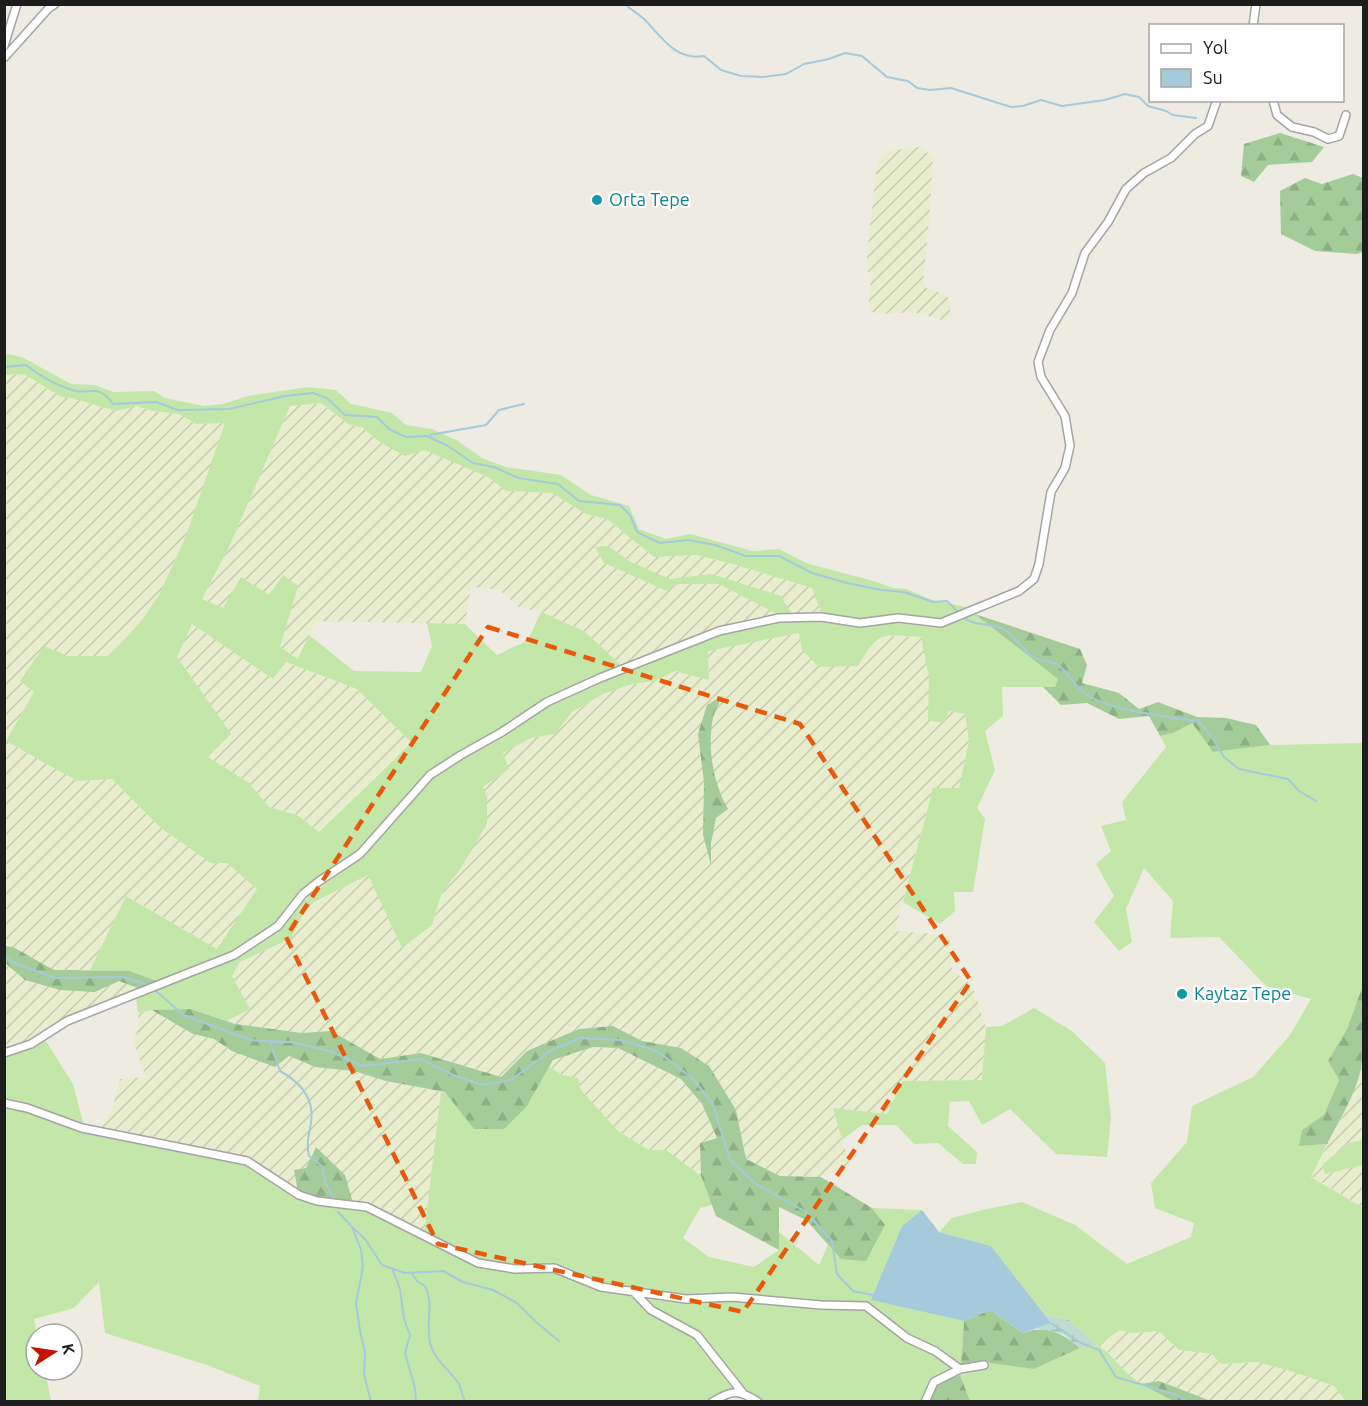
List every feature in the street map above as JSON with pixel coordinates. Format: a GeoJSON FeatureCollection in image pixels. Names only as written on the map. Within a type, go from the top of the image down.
{"type":"FeatureCollection","features":[{"type":"Feature","properties":{"kind":"street"},"geometry":{"type":"LineString","coordinates":[[4,46],[17,4]]}},
{"type":"Feature","properties":{"kind":"street"},"geometry":{"type":"LineString","coordinates":[[4,58],[55,4]]}},
{"type":"Feature","properties":{"kind":"street"},"geometry":{"type":"LineString","coordinates":[[1254,24],[1256,4]]}},
{"type":"Feature","properties":{"kind":"street"},"geometry":{"type":"LineString","coordinates":[[4,1053],[31,1044],[67,1021],[234,955],[278,926],[303,894],[360,854],[430,775],[547,702],[600,678],[719,631],[779,618],[821,617],[860,623],[898,618],[941,623],[1019,591],[1034,579],[1039,564],[1051,492],[1065,468],[1070,446],[1065,416],[1041,377],[1038,362],[1050,330],[1072,293],[1085,253],[1108,222],[1126,189],[1144,173],[1171,158],[1195,134],[1208,126],[1216,102]]}},
{"type":"Feature","properties":{"kind":"street"},"geometry":{"type":"LineString","coordinates":[[1273,102],[1277,115],[1292,127],[1314,132],[1328,139],[1339,136],[1346,116]]}},
{"type":"Feature","properties":{"kind":"street"},"geometry":{"type":"LineString","coordinates":[[4,1103],[27,1108],[82,1128],[247,1161],[299,1195],[317,1201],[367,1207],[478,1263],[515,1269],[554,1268],[601,1287],[686,1299],[732,1297],[821,1305],[866,1306],[907,1338],[934,1351],[960,1369]]}},
{"type":"Feature","properties":{"kind":"street"},"geometry":{"type":"LineString","coordinates":[[634,1292],[651,1310],[697,1335],[742,1392],[758,1401]]}},
{"type":"Feature","properties":{"kind":"street"},"geometry":{"type":"LineString","coordinates":[[925,1401],[934,1383],[960,1369],[984,1365]]}},
{"type":"Feature","properties":{"kind":"street"},"geometry":{"type":"LineString","coordinates":[[712,1401],[726,1393],[742,1392]]}},
{"type":"Feature","properties":{"kind":"highlighted area"},"geometry":{"type":"Polygon","coordinates":[[[488,627],[800,724],[971,981],[743,1312],[438,1244],[286,937],[488,627]]]}},
{"type":"Feature","properties":{"kind":"green space"},"geometry":{"type":"Polygon","coordinates":[[[1280,133],[1324,147],[1312,162],[1268,165],[1254,182],[1241,176],[1244,144],[1280,133]]]}},
{"type":"Feature","properties":{"kind":"green space"},"geometry":{"type":"Polygon","coordinates":[[[919,147],[933,157],[923,282],[926,288],[945,294],[950,300],[950,315],[946,321],[914,312],[877,314],[871,311],[869,301],[871,278],[867,256],[877,165],[888,151],[919,147]]]}},
{"type":"Feature","properties":{"kind":"green space"},"geometry":{"type":"Polygon","coordinates":[[[1353,174],[1363,178],[1363,252],[1357,254],[1315,251],[1281,234],[1280,191],[1305,178],[1322,184],[1353,174]]]}},
{"type":"Feature","properties":{"kind":"green space"},"geometry":{"type":"Polygon","coordinates":[[[5,355],[22,357],[71,384],[94,385],[114,392],[154,391],[165,398],[204,406],[223,404],[248,396],[308,387],[336,390],[351,404],[392,413],[406,425],[432,429],[458,441],[482,458],[506,467],[561,475],[591,495],[629,506],[639,529],[666,539],[690,534],[753,551],[779,549],[806,563],[893,588],[907,589],[932,600],[971,608],[940,620],[860,620],[822,615],[812,588],[696,555],[654,557],[607,519],[586,514],[552,493],[506,491],[488,477],[424,450],[405,456],[381,443],[363,428],[348,424],[321,403],[290,406],[230,545],[202,599],[223,608],[241,577],[269,595],[283,575],[298,586],[280,647],[298,659],[309,635],[354,671],[421,672],[432,646],[427,623],[465,624],[497,655],[528,640],[541,612],[584,631],[622,666],[545,699],[500,730],[457,753],[428,773],[359,851],[316,881],[277,924],[232,953],[159,982],[130,971],[90,970],[126,896],[217,949],[257,889],[227,863],[211,863],[161,828],[112,779],[77,781],[6,741],[34,692],[20,681],[44,646],[68,656],[109,656],[143,619],[160,593],[186,536],[225,423],[196,424],[179,414],[153,411],[137,406],[116,411],[61,397],[24,374],[5,375],[5,355]],[[192,624],[177,657],[231,734],[208,757],[249,783],[269,807],[297,815],[319,832],[412,743],[357,689],[286,662],[273,679],[192,624]]]}},
{"type":"Feature","properties":{"kind":"green space"},"geometry":{"type":"Polygon","coordinates":[[[24,374],[61,397],[116,411],[137,406],[153,411],[179,414],[196,424],[226,423],[186,536],[160,593],[143,619],[109,656],[68,656],[20,681],[34,692],[6,741],[77,781],[112,779],[161,828],[227,863],[257,889],[217,949],[127,896],[90,970],[54,970],[13,947],[5,946],[4,375],[24,374]]]}},
{"type":"Feature","properties":{"kind":"green space"},"geometry":{"type":"Polygon","coordinates":[[[321,403],[348,424],[363,428],[381,443],[424,450],[488,477],[506,491],[552,493],[586,514],[607,519],[654,557],[696,555],[812,588],[822,615],[719,628],[622,666],[584,631],[541,612],[518,607],[500,590],[471,587],[465,624],[316,621],[298,660],[280,647],[298,586],[283,575],[269,595],[223,609],[202,599],[230,545],[290,406],[321,403]]]}},
{"type":"Feature","properties":{"kind":"green space"},"geometry":{"type":"Polygon","coordinates":[[[608,546],[631,562],[670,579],[711,574],[781,596],[792,615],[779,615],[719,584],[679,584],[667,591],[604,563],[595,547],[608,546]]]}},
{"type":"Feature","properties":{"kind":"green space"},"geometry":{"type":"Polygon","coordinates":[[[975,614],[1059,679],[1055,687],[1002,687],[1003,716],[985,731],[995,770],[977,808],[985,819],[973,892],[954,892],[955,911],[940,924],[903,902],[933,788],[959,788],[969,741],[965,714],[949,711],[944,723],[928,720],[929,677],[921,637],[897,635],[882,637],[871,646],[858,666],[819,667],[802,650],[799,633],[708,651],[709,680],[675,671],[655,681],[632,684],[603,694],[572,712],[555,734],[531,738],[503,753],[509,769],[483,787],[487,797],[487,824],[459,871],[442,892],[432,925],[402,948],[368,875],[308,905],[291,938],[240,962],[232,976],[250,1009],[227,1021],[191,1009],[152,1010],[138,1013],[136,997],[235,959],[280,929],[308,897],[362,856],[431,779],[549,706],[601,681],[714,638],[739,630],[782,622],[821,621],[858,626],[896,623],[939,628],[975,614]]]}},
{"type":"Feature","properties":{"kind":"green space"},"geometry":{"type":"Polygon","coordinates":[[[975,614],[1080,649],[1087,665],[1082,683],[1119,693],[1139,709],[1158,702],[1197,717],[1226,718],[1256,725],[1270,745],[1213,752],[1192,723],[1173,733],[1160,736],[1149,716],[1119,719],[1087,703],[1061,705],[1043,687],[1055,687],[1058,679],[975,614]]]}},
{"type":"Feature","properties":{"kind":"green space"},"geometry":{"type":"Polygon","coordinates":[[[191,623],[273,679],[285,662],[357,689],[412,743],[320,832],[297,815],[269,807],[249,783],[208,757],[196,685],[177,657],[191,623]]]}},
{"type":"Feature","properties":{"kind":"green space"},"geometry":{"type":"Polygon","coordinates":[[[800,633],[803,650],[858,666],[872,642],[888,636],[922,637],[929,677],[929,720],[949,711],[965,714],[969,741],[959,788],[933,788],[895,931],[949,935],[952,970],[972,985],[986,1027],[982,1080],[902,1081],[887,1114],[833,1109],[850,1165],[821,1177],[780,1176],[746,1159],[736,1110],[681,1048],[642,1041],[613,1026],[527,1051],[501,1077],[421,1053],[380,1059],[331,1031],[302,1033],[227,1021],[250,1009],[232,976],[240,962],[291,938],[308,905],[369,875],[402,948],[432,925],[442,892],[459,871],[483,787],[509,769],[503,753],[531,738],[555,734],[572,712],[603,694],[632,684],[655,681],[675,671],[709,680],[708,651],[800,633]]]}},
{"type":"Feature","properties":{"kind":"green space"},"geometry":{"type":"Polygon","coordinates":[[[722,696],[713,718],[711,753],[718,788],[728,809],[716,818],[711,843],[711,865],[703,835],[704,783],[698,734],[707,705],[722,696]]]}},
{"type":"Feature","properties":{"kind":"green space"},"geometry":{"type":"Polygon","coordinates":[[[1192,723],[1213,752],[1270,745],[1363,743],[1363,985],[1347,1029],[1328,1061],[1339,1080],[1324,1116],[1303,1130],[1299,1146],[1327,1144],[1311,1177],[1363,1208],[1363,1401],[1346,1401],[1334,1386],[1294,1372],[1257,1362],[1221,1364],[1212,1354],[1179,1350],[1159,1331],[1133,1333],[1120,1330],[1098,1345],[1130,1376],[1173,1401],[970,1401],[960,1375],[986,1369],[990,1362],[1034,1369],[1080,1348],[1097,1345],[1069,1320],[1044,1314],[991,1246],[939,1232],[952,1218],[1022,1202],[1075,1225],[1127,1264],[1191,1237],[1194,1223],[1155,1208],[1151,1183],[1187,1142],[1192,1106],[1253,1077],[1290,1035],[1311,999],[1266,986],[1219,937],[1170,938],[1173,901],[1144,868],[1126,909],[1132,942],[1119,951],[1094,922],[1114,896],[1096,864],[1111,851],[1101,826],[1126,820],[1122,802],[1166,747],[1160,736],[1173,733],[1192,723]]]}},
{"type":"Feature","properties":{"kind":"green space"},"geometry":{"type":"Polygon","coordinates":[[[5,946],[13,947],[54,970],[130,971],[159,982],[140,989],[119,981],[95,992],[60,990],[25,980],[5,963],[5,946]]]}},
{"type":"Feature","properties":{"kind":"green space"},"geometry":{"type":"Polygon","coordinates":[[[4,963],[25,980],[95,992],[119,981],[140,989],[30,1041],[5,1050],[4,963]]]}},
{"type":"Feature","properties":{"kind":"green space"},"geometry":{"type":"Polygon","coordinates":[[[1363,985],[1364,1051],[1354,1092],[1327,1144],[1299,1146],[1302,1130],[1324,1115],[1339,1080],[1328,1061],[1347,1029],[1363,985]]]}},
{"type":"Feature","properties":{"kind":"green space"},"geometry":{"type":"Polygon","coordinates":[[[1034,1008],[1072,1031],[1105,1063],[1111,1118],[1107,1157],[1056,1154],[1010,1109],[982,1125],[969,1101],[950,1102],[948,1126],[977,1152],[976,1164],[963,1164],[938,1143],[914,1144],[896,1125],[862,1125],[842,1140],[833,1108],[887,1114],[902,1081],[982,1080],[986,1027],[1002,1026],[1034,1008]]]}},
{"type":"Feature","properties":{"kind":"green space"},"geometry":{"type":"Polygon","coordinates":[[[191,1009],[235,1024],[302,1033],[331,1031],[380,1059],[421,1053],[501,1077],[527,1051],[579,1029],[613,1026],[642,1041],[681,1048],[709,1066],[736,1110],[746,1159],[780,1176],[821,1177],[872,1208],[885,1225],[866,1261],[841,1259],[806,1220],[779,1207],[779,1250],[716,1216],[701,1176],[700,1143],[717,1138],[702,1104],[681,1079],[618,1048],[593,1047],[553,1060],[527,1106],[504,1129],[474,1129],[445,1092],[386,1081],[354,1071],[315,1067],[289,1056],[275,1067],[232,1051],[214,1039],[193,1034],[152,1010],[191,1009]]]}},
{"type":"Feature","properties":{"kind":"green space"},"geometry":{"type":"Polygon","coordinates":[[[152,1010],[193,1034],[214,1039],[232,1051],[289,1055],[315,1067],[354,1071],[386,1081],[441,1092],[424,1235],[353,1203],[316,1147],[298,1192],[249,1158],[100,1130],[113,1106],[120,1079],[146,1077],[133,1041],[139,1027],[138,1013],[152,1010]]]}},
{"type":"Feature","properties":{"kind":"green space"},"geometry":{"type":"Polygon","coordinates":[[[44,1038],[73,1084],[84,1126],[5,1101],[4,1055],[44,1038]]]}},
{"type":"Feature","properties":{"kind":"green space"},"geometry":{"type":"Polygon","coordinates":[[[1363,1038],[1363,1140],[1348,1143],[1322,1165],[1325,1174],[1363,1165],[1363,1208],[1311,1176],[1349,1104],[1360,1071],[1363,1038]]]}},
{"type":"Feature","properties":{"kind":"green space"},"geometry":{"type":"Polygon","coordinates":[[[593,1047],[617,1048],[681,1079],[702,1104],[717,1138],[700,1143],[701,1176],[666,1150],[649,1150],[618,1131],[580,1090],[578,1078],[563,1075],[549,1067],[553,1060],[593,1047]]]}},
{"type":"Feature","properties":{"kind":"green space"},"geometry":{"type":"Polygon","coordinates":[[[549,1067],[563,1075],[578,1078],[581,1090],[618,1131],[649,1150],[666,1150],[701,1176],[712,1205],[700,1208],[683,1238],[709,1257],[754,1267],[779,1250],[779,1232],[819,1265],[828,1245],[841,1259],[885,1225],[872,1208],[922,1210],[902,1226],[872,1300],[964,1321],[961,1367],[908,1335],[866,1304],[686,1297],[602,1284],[554,1266],[514,1266],[479,1261],[424,1235],[441,1092],[527,1106],[549,1067]]]}},
{"type":"Feature","properties":{"kind":"green space"},"geometry":{"type":"Polygon","coordinates":[[[5,1107],[80,1131],[246,1164],[298,1199],[317,1205],[366,1210],[476,1267],[515,1273],[554,1272],[600,1291],[629,1294],[649,1312],[695,1338],[738,1390],[725,1391],[706,1402],[258,1401],[260,1386],[207,1365],[105,1333],[99,1282],[74,1308],[34,1319],[35,1322],[24,1322],[24,1382],[47,1382],[51,1401],[5,1402],[5,1107]]]}},
{"type":"Feature","properties":{"kind":"green space"},"geometry":{"type":"Polygon","coordinates":[[[1363,1140],[1363,1165],[1325,1174],[1322,1165],[1348,1143],[1363,1140]]]}},
{"type":"Feature","properties":{"kind":"green space"},"geometry":{"type":"Polygon","coordinates":[[[316,1147],[345,1175],[353,1203],[298,1192],[294,1170],[306,1168],[316,1147]]]}},
{"type":"Feature","properties":{"kind":"green space"},"geometry":{"type":"Polygon","coordinates":[[[647,1299],[692,1304],[734,1300],[809,1309],[867,1310],[956,1369],[933,1380],[922,1401],[764,1401],[744,1390],[700,1332],[654,1307],[647,1299]]]}},
{"type":"Feature","properties":{"kind":"green space"},"geometry":{"type":"Polygon","coordinates":[[[990,1310],[1023,1333],[1040,1329],[1047,1330],[1060,1334],[1080,1348],[1034,1369],[984,1362],[961,1367],[964,1321],[990,1310]]]}},
{"type":"Feature","properties":{"kind":"green space"},"geometry":{"type":"Polygon","coordinates":[[[1044,1314],[1069,1320],[1097,1345],[1080,1348],[1063,1334],[1036,1328],[1051,1323],[1044,1314]]]}},
{"type":"Feature","properties":{"kind":"green space"},"geometry":{"type":"Polygon","coordinates":[[[1120,1330],[1133,1333],[1159,1331],[1179,1350],[1212,1354],[1221,1364],[1257,1362],[1294,1372],[1334,1386],[1346,1401],[1211,1401],[1160,1381],[1141,1384],[1124,1370],[1110,1353],[1097,1345],[1120,1330]]]}},
{"type":"Feature","properties":{"kind":"green space"},"geometry":{"type":"Polygon","coordinates":[[[960,1375],[970,1401],[927,1402],[936,1384],[960,1375]]]}},
{"type":"Feature","properties":{"kind":"green space"},"geometry":{"type":"Polygon","coordinates":[[[1159,1381],[1211,1401],[1173,1401],[1141,1384],[1159,1381]]]}},
{"type":"Feature","properties":{"kind":"water"},"geometry":{"type":"Polygon","coordinates":[[[922,1210],[939,1232],[991,1246],[1051,1323],[1023,1333],[990,1310],[964,1321],[871,1300],[902,1226],[922,1210]]]}},
{"type":"Feature","properties":{"kind":"waterway"},"geometry":{"type":"LineString","coordinates":[[625,4],[678,52],[694,57],[704,56],[721,70],[741,76],[763,77],[786,74],[804,64],[845,53],[862,56],[887,77],[908,81],[917,88],[930,90],[951,88],[1011,107],[1041,100],[1062,106],[1105,100],[1125,94],[1139,97],[1148,106],[1173,115],[1196,118]]}},
{"type":"Feature","properties":{"kind":"waterway"},"geometry":{"type":"LineString","coordinates":[[4,367],[26,365],[48,380],[66,388],[103,393],[113,404],[156,402],[178,410],[229,409],[285,396],[313,393],[327,398],[345,415],[377,417],[389,429],[406,437],[427,436],[448,446],[473,463],[494,467],[518,478],[558,484],[579,501],[620,505],[630,515],[637,532],[660,543],[688,540],[715,545],[746,556],[779,556],[812,573],[847,583],[904,592],[933,602],[947,601],[959,613]]}},
{"type":"Feature","properties":{"kind":"waterway"},"geometry":{"type":"LineString","coordinates":[[430,435],[486,425],[499,410],[524,404]]}},
{"type":"Feature","properties":{"kind":"waterway"},"geometry":{"type":"LineString","coordinates":[[963,617],[1006,631],[1032,656],[1058,665],[1079,689],[1106,704],[1138,712],[1198,721],[1224,757],[1239,769],[1288,779],[1299,791],[1316,801]]}},
{"type":"Feature","properties":{"kind":"waterway"},"geometry":{"type":"LineString","coordinates":[[4,957],[19,965],[56,978],[122,977],[149,985]]}},
{"type":"Feature","properties":{"kind":"waterway"},"geometry":{"type":"LineString","coordinates":[[154,989],[183,1015],[251,1040],[291,1042],[330,1051],[362,1066],[421,1059],[453,1075],[483,1085],[511,1080],[550,1051],[580,1038],[621,1040],[657,1051],[692,1078],[713,1104],[730,1160],[756,1184],[806,1212],[832,1241],[837,1274],[853,1291],[873,1295]]}},
{"type":"Feature","properties":{"kind":"waterway"},"geometry":{"type":"LineString","coordinates":[[270,1041],[280,1071],[294,1080],[308,1098],[312,1114],[308,1143],[309,1156],[322,1166],[325,1182],[335,1201]]}},
{"type":"Feature","properties":{"kind":"waterway"},"geometry":{"type":"LineString","coordinates":[[338,1212],[352,1227],[361,1250],[363,1267],[356,1303],[365,1352],[364,1374],[371,1402]]}},
{"type":"Feature","properties":{"kind":"waterway"},"geometry":{"type":"LineString","coordinates":[[352,1227],[365,1239],[382,1265],[405,1273],[443,1271],[463,1282],[493,1290],[517,1303],[559,1341]]}},
{"type":"Feature","properties":{"kind":"waterway"},"geometry":{"type":"LineString","coordinates":[[392,1268],[400,1289],[404,1319],[410,1335],[405,1353],[415,1388],[416,1402]]}},
{"type":"Feature","properties":{"kind":"waterway"},"geometry":{"type":"LineString","coordinates":[[412,1274],[418,1282],[425,1286],[428,1293],[429,1338],[433,1352],[459,1384],[465,1402]]}},
{"type":"Feature","properties":{"kind":"waterway"},"geometry":{"type":"LineString","coordinates":[[1051,1323],[1081,1343],[1099,1350],[1116,1377],[1177,1395],[1188,1402]]}},
{"type":"Feature","properties":{"kind":"place","name":"Orta Tepe"},"geometry":{"type":"Point","coordinates":[597,200]}},
{"type":"Feature","properties":{"kind":"place","name":"Kaytaz Tepe"},"geometry":{"type":"Point","coordinates":[1182,994]}}]}
